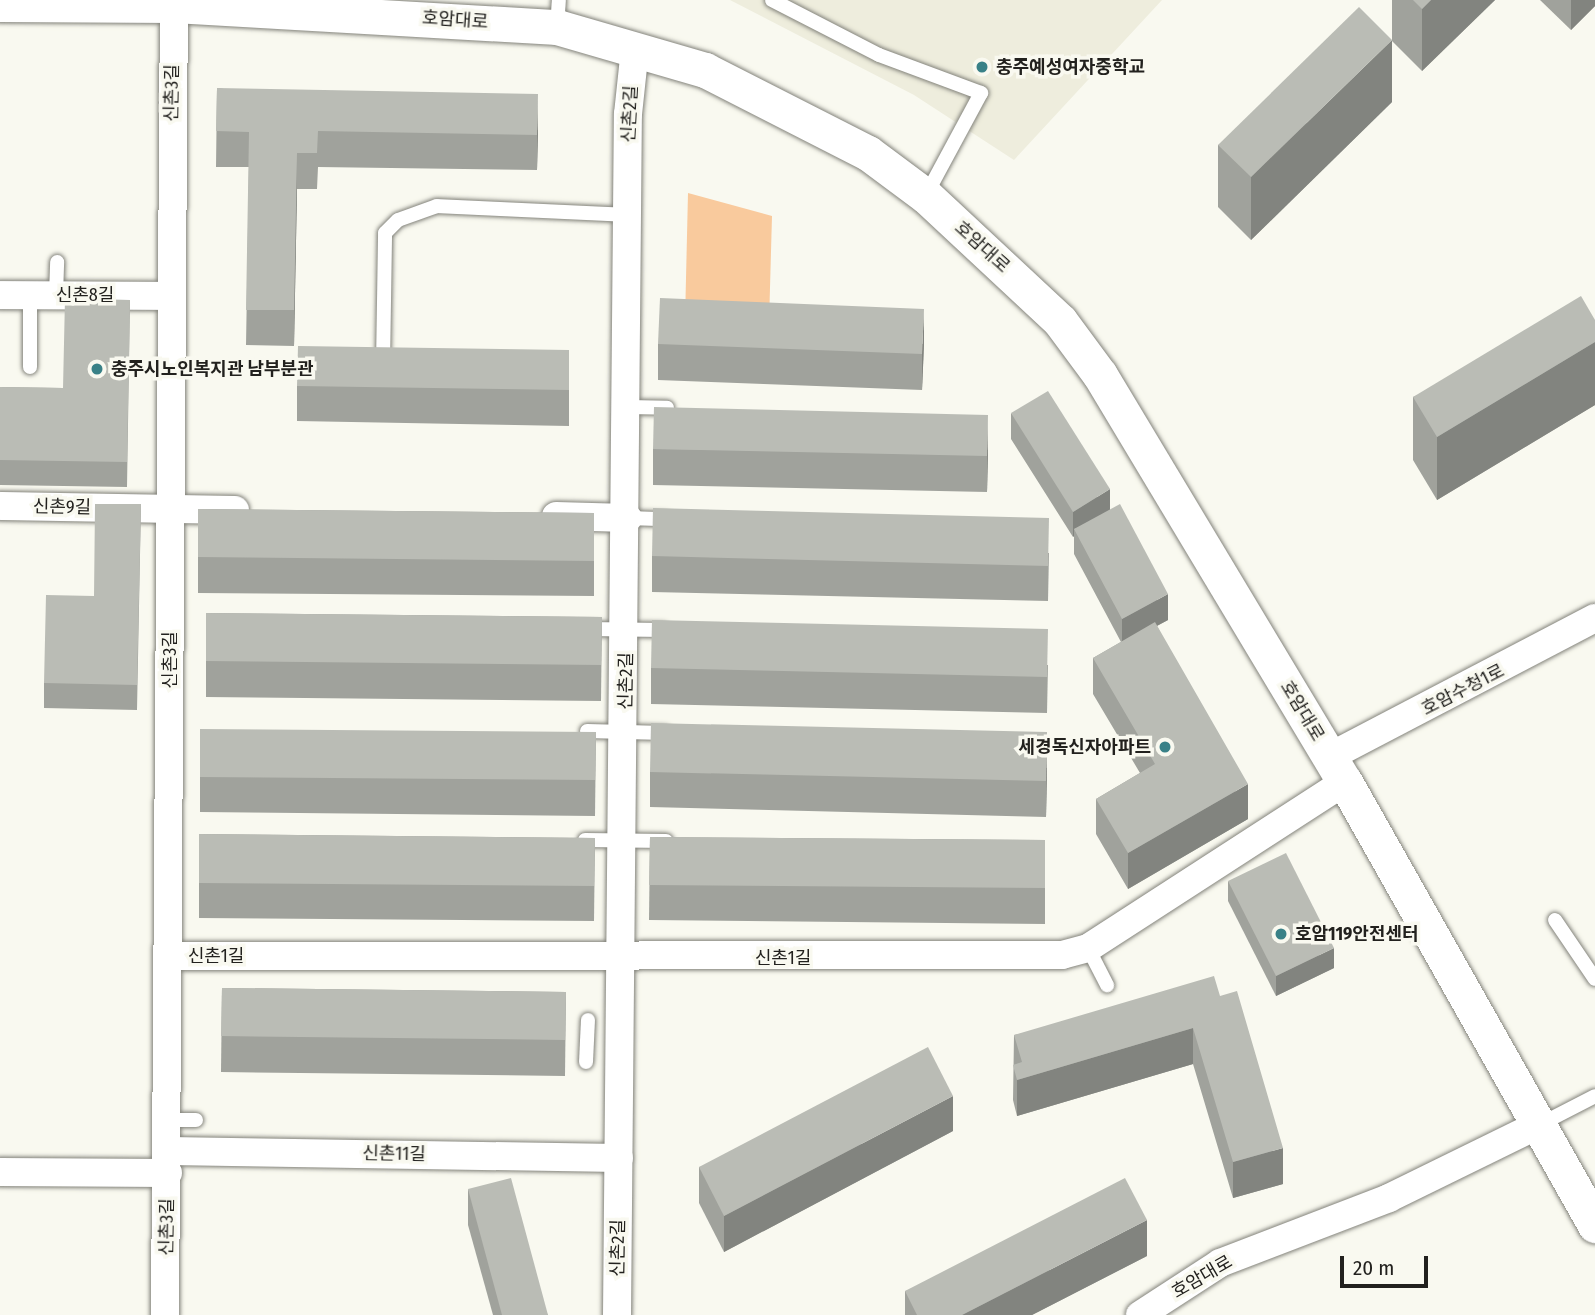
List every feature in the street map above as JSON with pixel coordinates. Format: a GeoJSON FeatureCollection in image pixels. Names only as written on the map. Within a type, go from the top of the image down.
{"type":"FeatureCollection","features":[{"type":"Feature","properties":{"kind":"street","name":"호암대로"},"geometry":{"type":"LineString","coordinates":[[0,4],[173,3],[558,13],[635,48],[705,70],[788,109],[868,153],[926,196],[1060,321],[1100,375],[1337,769],[1536,1126],[1595,1225]]}},
{"type":"Feature","properties":{"kind":"street","name":"신촌3길"},"geometry":{"type":"LineString","coordinates":[[165,1315],[169,1162],[183,1120],[172,956],[169,296],[173,3]]}},
{"type":"Feature","properties":{"kind":"street","name":"신촌2길"},"geometry":{"type":"LineString","coordinates":[[617,1315],[625,841],[628,215],[635,48]]}},
{"type":"Feature","properties":{"kind":"street","name":"신촌8길"},"geometry":{"type":"LineString","coordinates":[[0,295],[169,296]]}},
{"type":"Feature","properties":{"kind":"street","name":"신촌9길"},"geometry":{"type":"LineString","coordinates":[[0,506],[264,511]]}},
{"type":"Feature","properties":{"kind":"street"},"geometry":{"type":"LineString","coordinates":[[523,516],[628,518]]}},
{"type":"Feature","properties":{"kind":"street","name":"호암수청1로"},"geometry":{"type":"LineString","coordinates":[[1337,769],[1595,618]]}},
{"type":"Feature","properties":{"kind":"street","name":"신촌1길"},"geometry":{"type":"LineString","coordinates":[[172,956],[1021,958],[1088,948],[1337,769]]}},
{"type":"Feature","properties":{"kind":"street","name":"호암대로"},"geometry":{"type":"LineString","coordinates":[[1140,1315],[1220,1263],[1389,1198],[1536,1126]]}},
{"type":"Feature","properties":{"kind":"street","name":"신촌11길"},"geometry":{"type":"LineString","coordinates":[[0,1171],[169,1162],[619,1158]]}},
{"type":"Feature","properties":{"kind":"lane"},"geometry":{"type":"LineString","coordinates":[[772,0],[878,55],[981,93],[926,196]]}},
{"type":"Feature","properties":{"kind":"lane"},"geometry":{"type":"LineString","coordinates":[[383,367],[385,233],[398,220],[437,206],[628,215]]}},
{"type":"Feature","properties":{"kind":"lane"},"geometry":{"type":"LineString","coordinates":[[30,367],[43,295],[57,262]]}},
{"type":"Feature","properties":{"kind":"lane"},"geometry":{"type":"LineString","coordinates":[[628,407],[667,408]]}},
{"type":"Feature","properties":{"kind":"lane"},"geometry":{"type":"LineString","coordinates":[[628,518],[664,519]]}},
{"type":"Feature","properties":{"kind":"lane"},"geometry":{"type":"LineString","coordinates":[[588,629],[663,630]]}},
{"type":"Feature","properties":{"kind":"lane"},"geometry":{"type":"LineString","coordinates":[[587,731],[665,733]]}},
{"type":"Feature","properties":{"kind":"lane"},"geometry":{"type":"LineString","coordinates":[[585,840],[668,841]]}},
{"type":"Feature","properties":{"kind":"lane"},"geometry":{"type":"LineString","coordinates":[[1555,920],[1595,979]]}},
{"type":"Feature","properties":{"kind":"lane"},"geometry":{"type":"LineString","coordinates":[[1088,948],[1107,985]]}},
{"type":"Feature","properties":{"kind":"lane"},"geometry":{"type":"LineString","coordinates":[[586,1062],[587,1020]]}},
{"type":"Feature","properties":{"kind":"lane"},"geometry":{"type":"LineString","coordinates":[[1536,1126],[1595,1096]]}},
{"type":"Feature","properties":{"kind":"shaded area","name":"충주예성여자중학교"},"geometry":{"type":"Polygon","coordinates":[[[730,0],[1162,0],[1014,160],[914,95],[730,0]]]}},
{"type":"Feature","properties":{"kind":"shaded area"},"geometry":{"type":"Polygon","coordinates":[[[688,193],[772,216],[769,324],[685,321],[688,193]]]}},
{"type":"Feature","properties":{"kind":"building"},"geometry":{"type":"Polygon","coordinates":[[[1413,0],[1431,0],[1422,9],[1413,0]]]}},
{"type":"Feature","properties":{"kind":"building"},"geometry":{"type":"Polygon","coordinates":[[[1359,7],[1392,40],[1251,177],[1218,145],[1359,7]]]}},
{"type":"Feature","properties":{"kind":"building"},"geometry":{"type":"Polygon","coordinates":[[[217,88],[538,94],[537,135],[318,131],[317,153],[297,153],[294,310],[246,310],[249,132],[216,131],[217,88]]]}},
{"type":"Feature","properties":{"kind":"building"},"geometry":{"type":"Polygon","coordinates":[[[1581,296],[1595,320],[1595,342],[1437,437],[1413,397],[1581,296]]]}},
{"type":"Feature","properties":{"kind":"building","name":"충주시노인복지관 남부분관"},"geometry":{"type":"Polygon","coordinates":[[[65,298],[130,300],[127,462],[0,460],[0,387],[63,388],[65,298]]]}},
{"type":"Feature","properties":{"kind":"building"},"geometry":{"type":"Polygon","coordinates":[[[660,298],[924,309],[922,354],[658,344],[660,298]]]}},
{"type":"Feature","properties":{"kind":"building"},"geometry":{"type":"Polygon","coordinates":[[[298,346],[569,350],[569,390],[297,386],[298,346]]]}},
{"type":"Feature","properties":{"kind":"building"},"geometry":{"type":"Polygon","coordinates":[[[1048,391],[1110,489],[1073,512],[1011,413],[1048,391]]]}},
{"type":"Feature","properties":{"kind":"building"},"geometry":{"type":"Polygon","coordinates":[[[654,407],[988,415],[987,456],[653,449],[654,407]]]}},
{"type":"Feature","properties":{"kind":"building"},"geometry":{"type":"Polygon","coordinates":[[[95,504],[141,504],[137,685],[44,683],[46,595],[94,596],[95,504]]]}},
{"type":"Feature","properties":{"kind":"building"},"geometry":{"type":"Polygon","coordinates":[[[1120,504],[1168,594],[1122,619],[1074,529],[1120,504]]]}},
{"type":"Feature","properties":{"kind":"building"},"geometry":{"type":"Polygon","coordinates":[[[653,508],[1049,518],[1048,566],[652,556],[653,508]]]}},
{"type":"Feature","properties":{"kind":"building"},"geometry":{"type":"Polygon","coordinates":[[[198,509],[594,513],[594,561],[198,557],[198,509]]]}},
{"type":"Feature","properties":{"kind":"building"},"geometry":{"type":"Polygon","coordinates":[[[206,613],[602,617],[601,665],[206,661],[206,613]]]}},
{"type":"Feature","properties":{"kind":"building"},"geometry":{"type":"Polygon","coordinates":[[[652,620],[1048,629],[1047,677],[651,668],[652,620]]]}},
{"type":"Feature","properties":{"kind":"building","name":"세경독신자아파트"},"geometry":{"type":"Polygon","coordinates":[[[1155,622],[1248,784],[1128,853],[1096,799],[1155,764],[1093,658],[1155,622]]]}},
{"type":"Feature","properties":{"kind":"building"},"geometry":{"type":"Polygon","coordinates":[[[651,723],[1047,732],[1046,781],[650,772],[651,723]]]}},
{"type":"Feature","properties":{"kind":"building"},"geometry":{"type":"Polygon","coordinates":[[[200,729],[596,732],[595,780],[200,777],[200,729]]]}},
{"type":"Feature","properties":{"kind":"building"},"geometry":{"type":"Polygon","coordinates":[[[199,834],[595,838],[594,886],[199,883],[199,834]]]}},
{"type":"Feature","properties":{"kind":"building"},"geometry":{"type":"Polygon","coordinates":[[[650,837],[1045,840],[1045,888],[649,885],[650,837]]]}},
{"type":"Feature","properties":{"kind":"building","name":"호암119안전센터"},"geometry":{"type":"Polygon","coordinates":[[[1286,853],[1334,948],[1276,976],[1228,881],[1286,853]]]}},
{"type":"Feature","properties":{"kind":"building"},"geometry":{"type":"Polygon","coordinates":[[[1214,976],[1220,996],[1237,991],[1283,1148],[1233,1162],[1193,1028],[1017,1080],[1013,1065],[1022,1062],[1014,1035],[1214,976]]]}},
{"type":"Feature","properties":{"kind":"building"},"geometry":{"type":"Polygon","coordinates":[[[222,988],[566,992],[565,1040],[221,1036],[222,988]]]}},
{"type":"Feature","properties":{"kind":"building"},"geometry":{"type":"Polygon","coordinates":[[[928,1047],[953,1096],[724,1216],[699,1167],[928,1047]]]}},
{"type":"Feature","properties":{"kind":"building"},"geometry":{"type":"Polygon","coordinates":[[[511,1178],[548,1315],[502,1315],[468,1189],[511,1178]]]}},
{"type":"Feature","properties":{"kind":"building"},"geometry":{"type":"Polygon","coordinates":[[[1125,1178],[1147,1220],[962,1315],[917,1315],[905,1291],[1125,1178]]]}},
{"type":"Feature","properties":{"kind":"place","name":"충주예성여자중학교"},"geometry":{"type":"Point","coordinates":[982,67]}},
{"type":"Feature","properties":{"kind":"place","name":"충주시노인복지관 남부분관"},"geometry":{"type":"Point","coordinates":[97,369]}},
{"type":"Feature","properties":{"kind":"place","name":"세경독신자아파트"},"geometry":{"type":"Point","coordinates":[1165,747]}},
{"type":"Feature","properties":{"kind":"place","name":"호암119안전센터"},"geometry":{"type":"Point","coordinates":[1281,934]}}]}
